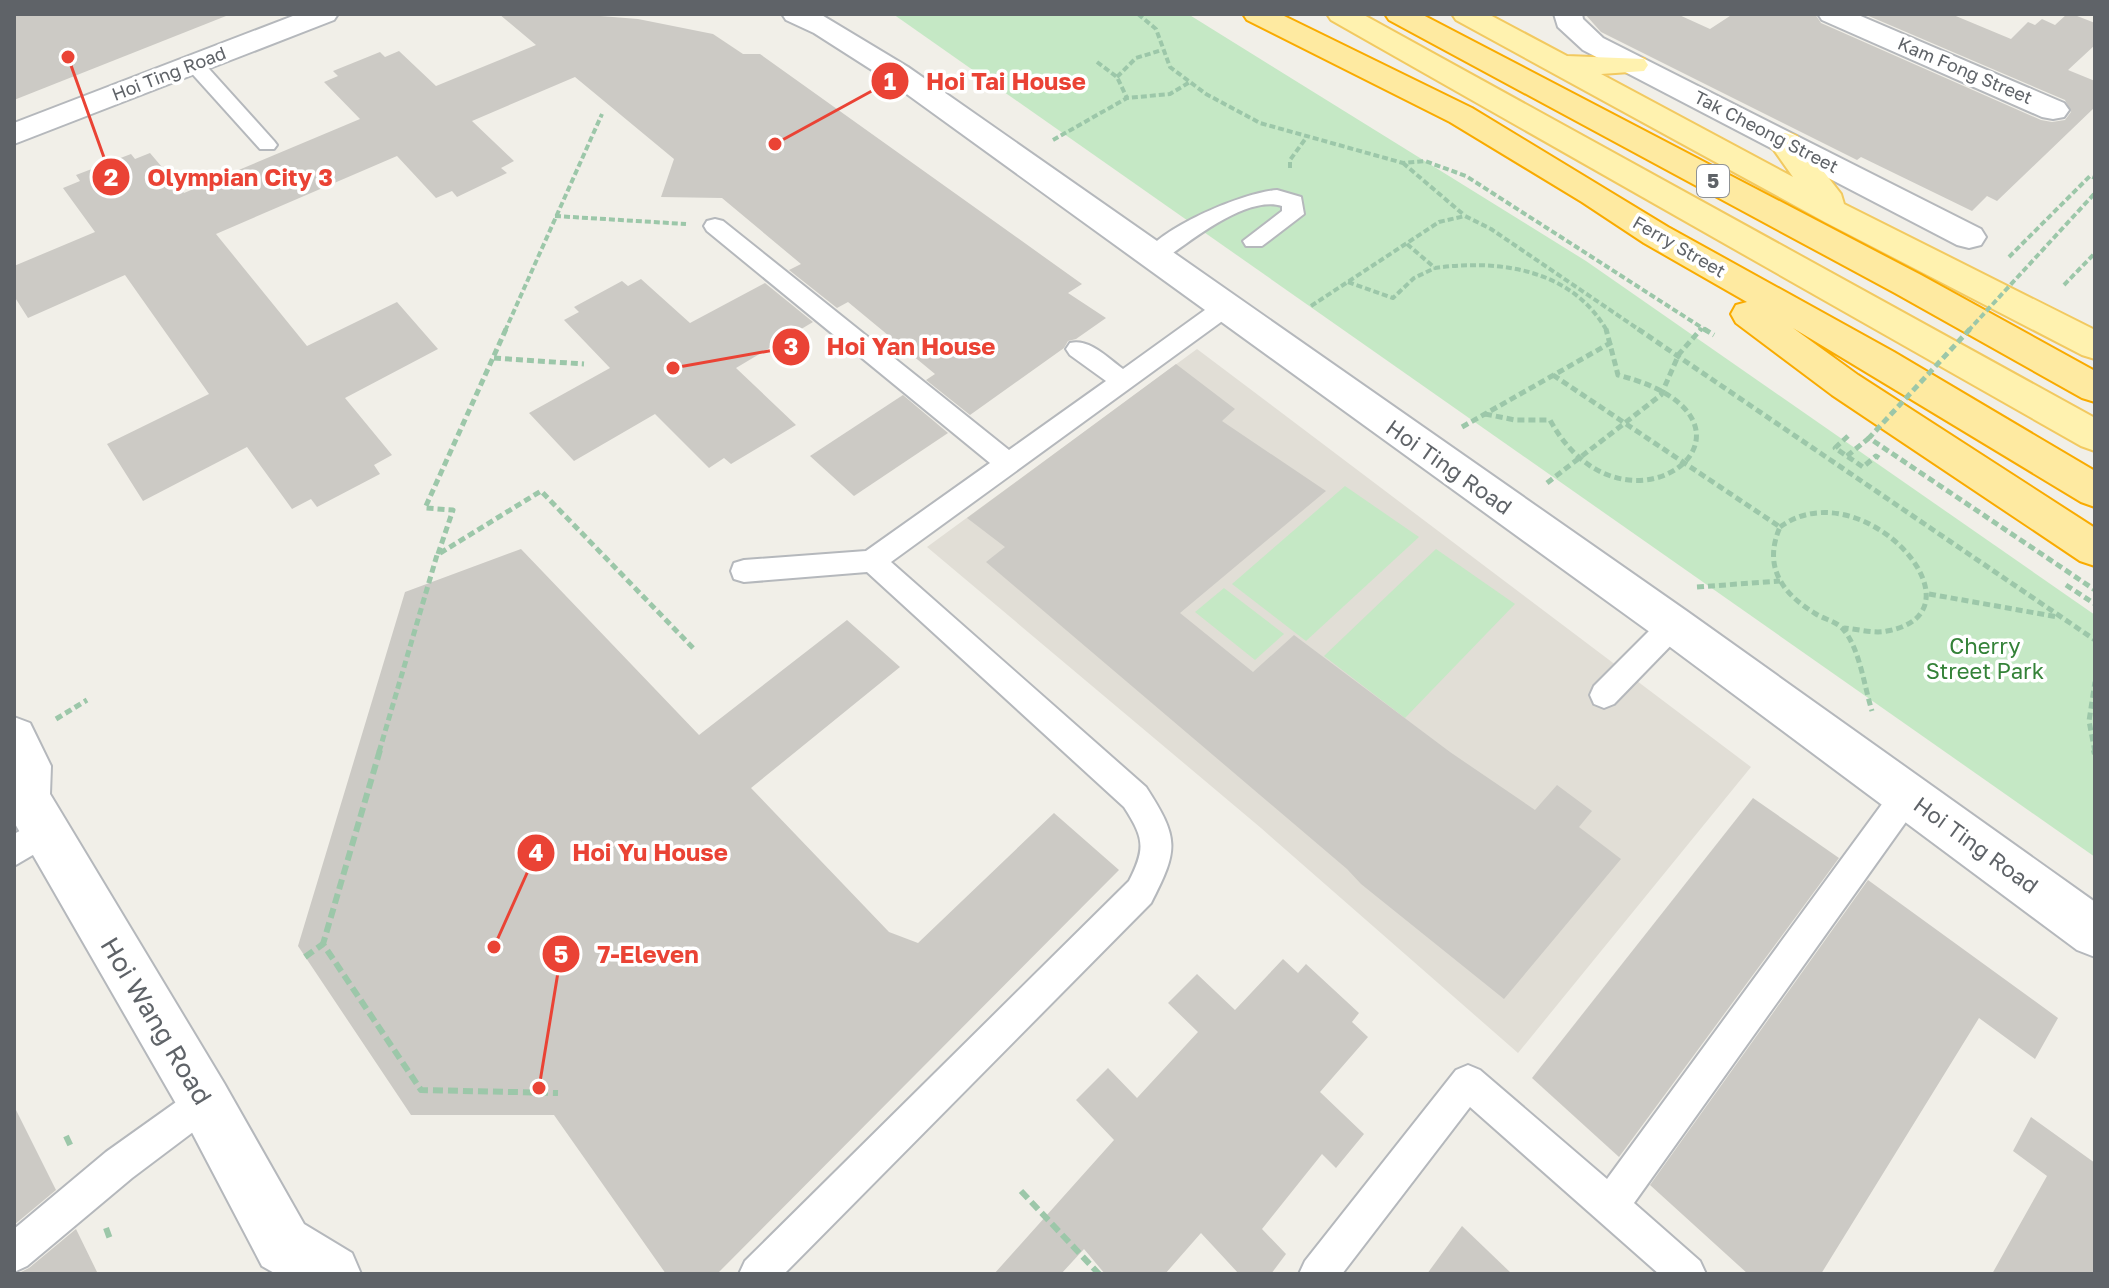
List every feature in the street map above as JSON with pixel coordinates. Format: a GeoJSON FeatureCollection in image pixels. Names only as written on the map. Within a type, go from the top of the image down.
{"type":"FeatureCollection","features":[{"type":"Feature","properties":{"kind":"highway","name":"Ferry Street"},"geometry":{"type":"LineString","coordinates":[[1257,14],[1461,115],[1594,194],[1656,235],[1881,361],[2095,491]]}},
{"type":"Feature","properties":{"kind":"highway","name":"5"},"geometry":{"type":"LineString","coordinates":[[1399,14],[2095,388]]}},
{"type":"Feature","properties":{"kind":"highway"},"geometry":{"type":"LineString","coordinates":[[1407,52],[1461,115]]}},
{"type":"Feature","properties":{"kind":"highway"},"geometry":{"type":"LineString","coordinates":[[1849,220],[1967,317]]}},
{"type":"Feature","properties":{"kind":"highway"},"geometry":{"type":"LineString","coordinates":[[1656,235],[1732,301],[1845,385],[2095,549]]}},
{"type":"Feature","properties":{"kind":"main road","name":"Ferry Street"},"geometry":{"type":"LineString","coordinates":[[1341,14],[2095,436]]}},
{"type":"Feature","properties":{"kind":"main road"},"geometry":{"type":"LineString","coordinates":[[1466,14],[1849,220],[2095,346]]}},
{"type":"Feature","properties":{"kind":"main road"},"geometry":{"type":"LineString","coordinates":[[1563,65],[1633,65]]}},
{"type":"Feature","properties":{"kind":"main road"},"geometry":{"type":"LineString","coordinates":[[1785,143],[1849,220]]}},
{"type":"Feature","properties":{"kind":"street","name":"Hoi Ting Road"},"geometry":{"type":"LineString","coordinates":[[14,134],[324,14]]}},
{"type":"Feature","properties":{"kind":"street","name":"Hoi Ting Road"},"geometry":{"type":"LineString","coordinates":[[796,14],[824,27],[897,73],[1673,625],[2095,932]]}},
{"type":"Feature","properties":{"kind":"street","name":"Kam Fong Street"},"geometry":{"type":"LineString","coordinates":[[1832,14],[2053,110]]}},
{"type":"Feature","properties":{"kind":"street","name":"Tak Cheong Street"},"geometry":{"type":"LineString","coordinates":[[1568,17],[1593,44],[1969,237]]}},
{"type":"Feature","properties":{"kind":"street","name":"Hoi Wang Road"},"geometry":{"type":"LineString","coordinates":[[14,738],[28,766],[24,819],[205,1102],[298,1264]]}},
{"type":"Feature","properties":{"kind":"lane"},"geometry":{"type":"LineString","coordinates":[[194,64],[267,145]]}},
{"type":"Feature","properties":{"kind":"lane"},"geometry":{"type":"LineString","coordinates":[[1153,257],[1222,212],[1269,196],[1285,197],[1293,202],[1293,214],[1254,241]]}},
{"type":"Feature","properties":{"kind":"lane"},"geometry":{"type":"LineString","coordinates":[[715,226],[1008,463]]}},
{"type":"Feature","properties":{"kind":"lane"},"geometry":{"type":"LineString","coordinates":[[744,571],[872,561],[1224,308]]}},
{"type":"Feature","properties":{"kind":"lane"},"geometry":{"type":"LineString","coordinates":[[1078,349],[1122,380]]}},
{"type":"Feature","properties":{"kind":"lane"},"geometry":{"type":"LineString","coordinates":[[758,1274],[1140,892],[1156,861],[1157,829],[1135,797],[872,561]]}},
{"type":"Feature","properties":{"kind":"lane"},"geometry":{"type":"LineString","coordinates":[[1604,695],[1673,625]]}},
{"type":"Feature","properties":{"kind":"lane"},"geometry":{"type":"LineString","coordinates":[[1610,1206],[1907,795]]}},
{"type":"Feature","properties":{"kind":"lane"},"geometry":{"type":"LineString","coordinates":[[1318,1274],[1468,1082],[1687,1274]]}},
{"type":"Feature","properties":{"kind":"lane"},"geometry":{"type":"LineString","coordinates":[[14,1253],[119,1165],[205,1102]]}},
{"type":"Feature","properties":{"kind":"path"},"geometry":{"type":"LineString","coordinates":[[1138,14],[1156,29],[1170,67],[1260,123],[1403,163],[1425,161]]}},
{"type":"Feature","properties":{"kind":"path"},"geometry":{"type":"LineString","coordinates":[[1117,77],[1136,58],[1162,50]]}},
{"type":"Feature","properties":{"kind":"path"},"geometry":{"type":"LineString","coordinates":[[1097,62],[1117,77],[1127,98]]}},
{"type":"Feature","properties":{"kind":"path"},"geometry":{"type":"LineString","coordinates":[[1065,134],[1127,98],[1170,94],[1190,82]]}},
{"type":"Feature","properties":{"kind":"path"},"geometry":{"type":"LineString","coordinates":[[305,957],[323,944],[437,555],[453,510],[425,508],[602,114]]}},
{"type":"Feature","properties":{"kind":"path"},"geometry":{"type":"LineString","coordinates":[[1403,163],[1465,216],[1491,229],[1679,354],[2095,640]]}},
{"type":"Feature","properties":{"kind":"path"},"geometry":{"type":"LineString","coordinates":[[2009,257],[2095,171]]}},
{"type":"Feature","properties":{"kind":"path"},"geometry":{"type":"LineString","coordinates":[[1847,456],[1869,438],[2095,193]]}},
{"type":"Feature","properties":{"kind":"path"},"geometry":{"type":"LineString","coordinates":[[555,216],[715,226]]}},
{"type":"Feature","properties":{"kind":"path"},"geometry":{"type":"LineString","coordinates":[[1311,306],[1439,222],[1465,216]]}},
{"type":"Feature","properties":{"kind":"path"},"geometry":{"type":"LineString","coordinates":[[1406,244],[1435,268]]}},
{"type":"Feature","properties":{"kind":"path"},"geometry":{"type":"LineString","coordinates":[[2051,279],[2066,286],[2095,253]]}},
{"type":"Feature","properties":{"kind":"path"},"geometry":{"type":"LineString","coordinates":[[1348,282],[1393,298],[1414,278],[1435,268],[1488,262],[1521,268],[1552,280],[1594,311],[1612,342],[1618,375],[1645,381],[1677,401],[1694,424],[1695,451],[1686,464],[1671,474],[1641,479],[1614,476],[1577,458],[1555,434],[1550,420],[1515,420],[1485,414]]}},
{"type":"Feature","properties":{"kind":"path"},"geometry":{"type":"LineString","coordinates":[[2023,265],[2037,272]]}},
{"type":"Feature","properties":{"kind":"path"},"geometry":{"type":"LineString","coordinates":[[1554,476],[1664,391],[1679,354],[1702,328]]}},
{"type":"Feature","properties":{"kind":"path"},"geometry":{"type":"LineString","coordinates":[[1474,420],[1612,342]]}},
{"type":"Feature","properties":{"kind":"path"},"geometry":{"type":"LineString","coordinates":[[494,358],[584,364]]}},
{"type":"Feature","properties":{"kind":"path"},"geometry":{"type":"LineString","coordinates":[[1553,375],[1780,527]]}},
{"type":"Feature","properties":{"kind":"path"},"geometry":{"type":"LineString","coordinates":[[1869,438],[2095,590]]}},
{"type":"Feature","properties":{"kind":"path"},"geometry":{"type":"LineString","coordinates":[[437,555],[541,491],[695,650]]}},
{"type":"Feature","properties":{"kind":"path"},"geometry":{"type":"LineString","coordinates":[[1827,512],[1869,522],[1889,533],[1918,561],[1929,594],[1925,609],[1917,620],[1903,629],[1864,632],[1842,627],[1806,609],[1780,581],[1772,566],[1772,539],[1780,527],[1792,518],[1827,512]]}},
{"type":"Feature","properties":{"kind":"path"},"geometry":{"type":"LineString","coordinates":[[1710,586],[1780,581]]}},
{"type":"Feature","properties":{"kind":"path"},"geometry":{"type":"LineString","coordinates":[[1929,594],[2061,617]]}},
{"type":"Feature","properties":{"kind":"path"},"geometry":{"type":"LineString","coordinates":[[1842,627],[1852,646],[1875,719]]}},
{"type":"Feature","properties":{"kind":"path"},"geometry":{"type":"LineString","coordinates":[[2095,682],[2089,721],[2095,754]]}},
{"type":"Feature","properties":{"kind":"path"},"geometry":{"type":"LineString","coordinates":[[323,944],[421,1090],[558,1093]]}},
{"type":"Feature","properties":{"kind":"path"},"geometry":{"type":"LineString","coordinates":[[1021,1191],[1099,1274]]}},
{"type":"Feature","properties":{"kind":"shaded area"},"geometry":{"type":"Polygon","coordinates":[[[1197,349],[1751,767],[1518,1053],[1261,828],[927,547],[1197,349]]]}},
{"type":"Feature","properties":{"kind":"green space","name":"Cherry Street Park"},"geometry":{"type":"Polygon","coordinates":[[[893,14],[1188,14],[1586,261],[2095,615],[2095,857],[893,14]]]}},
{"type":"Feature","properties":{"kind":"green space"},"geometry":{"type":"Polygon","coordinates":[[[1345,486],[1419,537],[1306,641],[1232,584],[1345,486]]]}},
{"type":"Feature","properties":{"kind":"green space"},"geometry":{"type":"Polygon","coordinates":[[[1436,549],[1515,604],[1405,718],[1324,656],[1436,549]]]}},
{"type":"Feature","properties":{"kind":"green space"},"geometry":{"type":"Polygon","coordinates":[[[1224,588],[1284,634],[1255,660],[1195,612],[1224,588]]]}},
{"type":"Feature","properties":{"kind":"building"},"geometry":{"type":"Polygon","coordinates":[[[14,14],[225,14],[226,16],[14,100],[14,14]]]}},
{"type":"Feature","properties":{"kind":"building"},"geometry":{"type":"Polygon","coordinates":[[[499,14],[575,14],[638,19],[713,34],[743,54],[760,54],[1082,284],[1068,293],[1106,318],[1076,339],[1068,341],[1064,348],[970,415],[926,380],[935,374],[848,302],[837,308],[789,270],[801,264],[722,198],[661,197],[674,159],[575,77],[472,121],[514,161],[501,168],[507,173],[457,197],[452,191],[436,198],[397,156],[216,234],[307,346],[397,302],[438,349],[345,398],[392,455],[374,465],[380,474],[317,507],[311,499],[292,509],[247,447],[143,501],[107,444],[209,394],[125,275],[28,318],[14,296],[14,266],[95,232],[63,188],[80,181],[76,175],[131,154],[135,159],[150,153],[184,193],[360,119],[324,82],[338,76],[333,71],[380,52],[385,57],[399,51],[436,86],[536,45],[499,14]]]}},
{"type":"Feature","properties":{"kind":"building"},"geometry":{"type":"Polygon","coordinates":[[[1585,14],[1677,14],[1710,29],[1733,14],[1815,14],[1821,23],[2041,120],[2052,122],[2065,120],[2071,112],[2065,100],[1864,14],[1951,14],[2011,39],[2028,22],[2035,25],[2042,19],[2055,25],[2067,14],[2072,14],[2095,23],[2095,45],[2068,70],[2095,81],[2095,107],[1997,201],[1987,196],[1972,211],[1861,157],[1857,160],[1601,32],[1585,14]]]}},
{"type":"Feature","properties":{"kind":"building"},"geometry":{"type":"Polygon","coordinates":[[[641,279],[690,323],[765,283],[813,322],[736,368],[796,425],[731,464],[724,458],[709,468],[655,414],[574,461],[529,413],[610,368],[564,320],[579,312],[574,307],[622,281],[628,286],[641,279]]]}},
{"type":"Feature","properties":{"kind":"building"},"geometry":{"type":"Polygon","coordinates":[[[1176,364],[1235,409],[1222,421],[1326,491],[1180,613],[1253,672],[1294,635],[1450,752],[1535,810],[1557,785],[1592,811],[1579,827],[1621,859],[1504,999],[1361,884],[986,562],[1005,547],[967,518],[1176,364]]]}},
{"type":"Feature","properties":{"kind":"building"},"geometry":{"type":"Polygon","coordinates":[[[903,395],[948,433],[854,496],[810,456],[903,395]]]}},
{"type":"Feature","properties":{"kind":"building"},"geometry":{"type":"Polygon","coordinates":[[[521,549],[699,735],[847,620],[900,667],[751,788],[889,932],[918,943],[1054,813],[1119,870],[717,1274],[666,1274],[554,1115],[411,1115],[298,946],[405,592],[521,549]]]}},
{"type":"Feature","properties":{"kind":"building"},"geometry":{"type":"Polygon","coordinates":[[[1753,798],[1839,858],[1619,1157],[1532,1078],[1753,798]]]}},
{"type":"Feature","properties":{"kind":"building"},"geometry":{"type":"Polygon","coordinates":[[[1868,880],[2058,1018],[2035,1059],[1979,1018],[1821,1274],[1748,1274],[1650,1185],[1868,880]]]}},
{"type":"Feature","properties":{"kind":"building"},"geometry":{"type":"Polygon","coordinates":[[[1283,959],[1298,973],[1306,964],[1359,1013],[1352,1022],[1368,1037],[1320,1092],[1364,1134],[1336,1168],[1322,1154],[1262,1229],[1286,1254],[1271,1274],[1239,1274],[1201,1233],[1165,1274],[1105,1274],[1084,1249],[1061,1274],[994,1274],[1114,1140],[1076,1100],[1108,1068],[1137,1098],[1198,1032],[1168,1003],[1197,974],[1235,1010],[1283,959]]]}},
{"type":"Feature","properties":{"kind":"building"},"geometry":{"type":"Polygon","coordinates":[[[14,1106],[56,1190],[14,1225],[14,1106]]]}},
{"type":"Feature","properties":{"kind":"building"},"geometry":{"type":"Polygon","coordinates":[[[2031,1117],[2095,1163],[2095,1274],[1992,1274],[2047,1176],[2013,1151],[2031,1117]]]}},
{"type":"Feature","properties":{"kind":"building"},"geometry":{"type":"Polygon","coordinates":[[[1462,1226],[1512,1274],[1427,1274],[1462,1226]]]}},
{"type":"Feature","properties":{"kind":"building"},"geometry":{"type":"Polygon","coordinates":[[[76,1229],[98,1274],[17,1274],[29,1268],[76,1229]]]}},
{"type":"Feature","properties":{"kind":"place","name":"Olympian City 3"},"geometry":{"type":"Point","coordinates":[68,57]}},
{"type":"Feature","properties":{"kind":"place","name":"Hoi Tai House"},"geometry":{"type":"Point","coordinates":[775,144]}},
{"type":"Feature","properties":{"kind":"place","name":"Hoi Yan House"},"geometry":{"type":"Point","coordinates":[673,368]}},
{"type":"Feature","properties":{"kind":"place","name":"Hoi Yu House"},"geometry":{"type":"Point","coordinates":[494,947]}},
{"type":"Feature","properties":{"kind":"place","name":"7-Eleven"},"geometry":{"type":"Point","coordinates":[539,1088]}}]}
